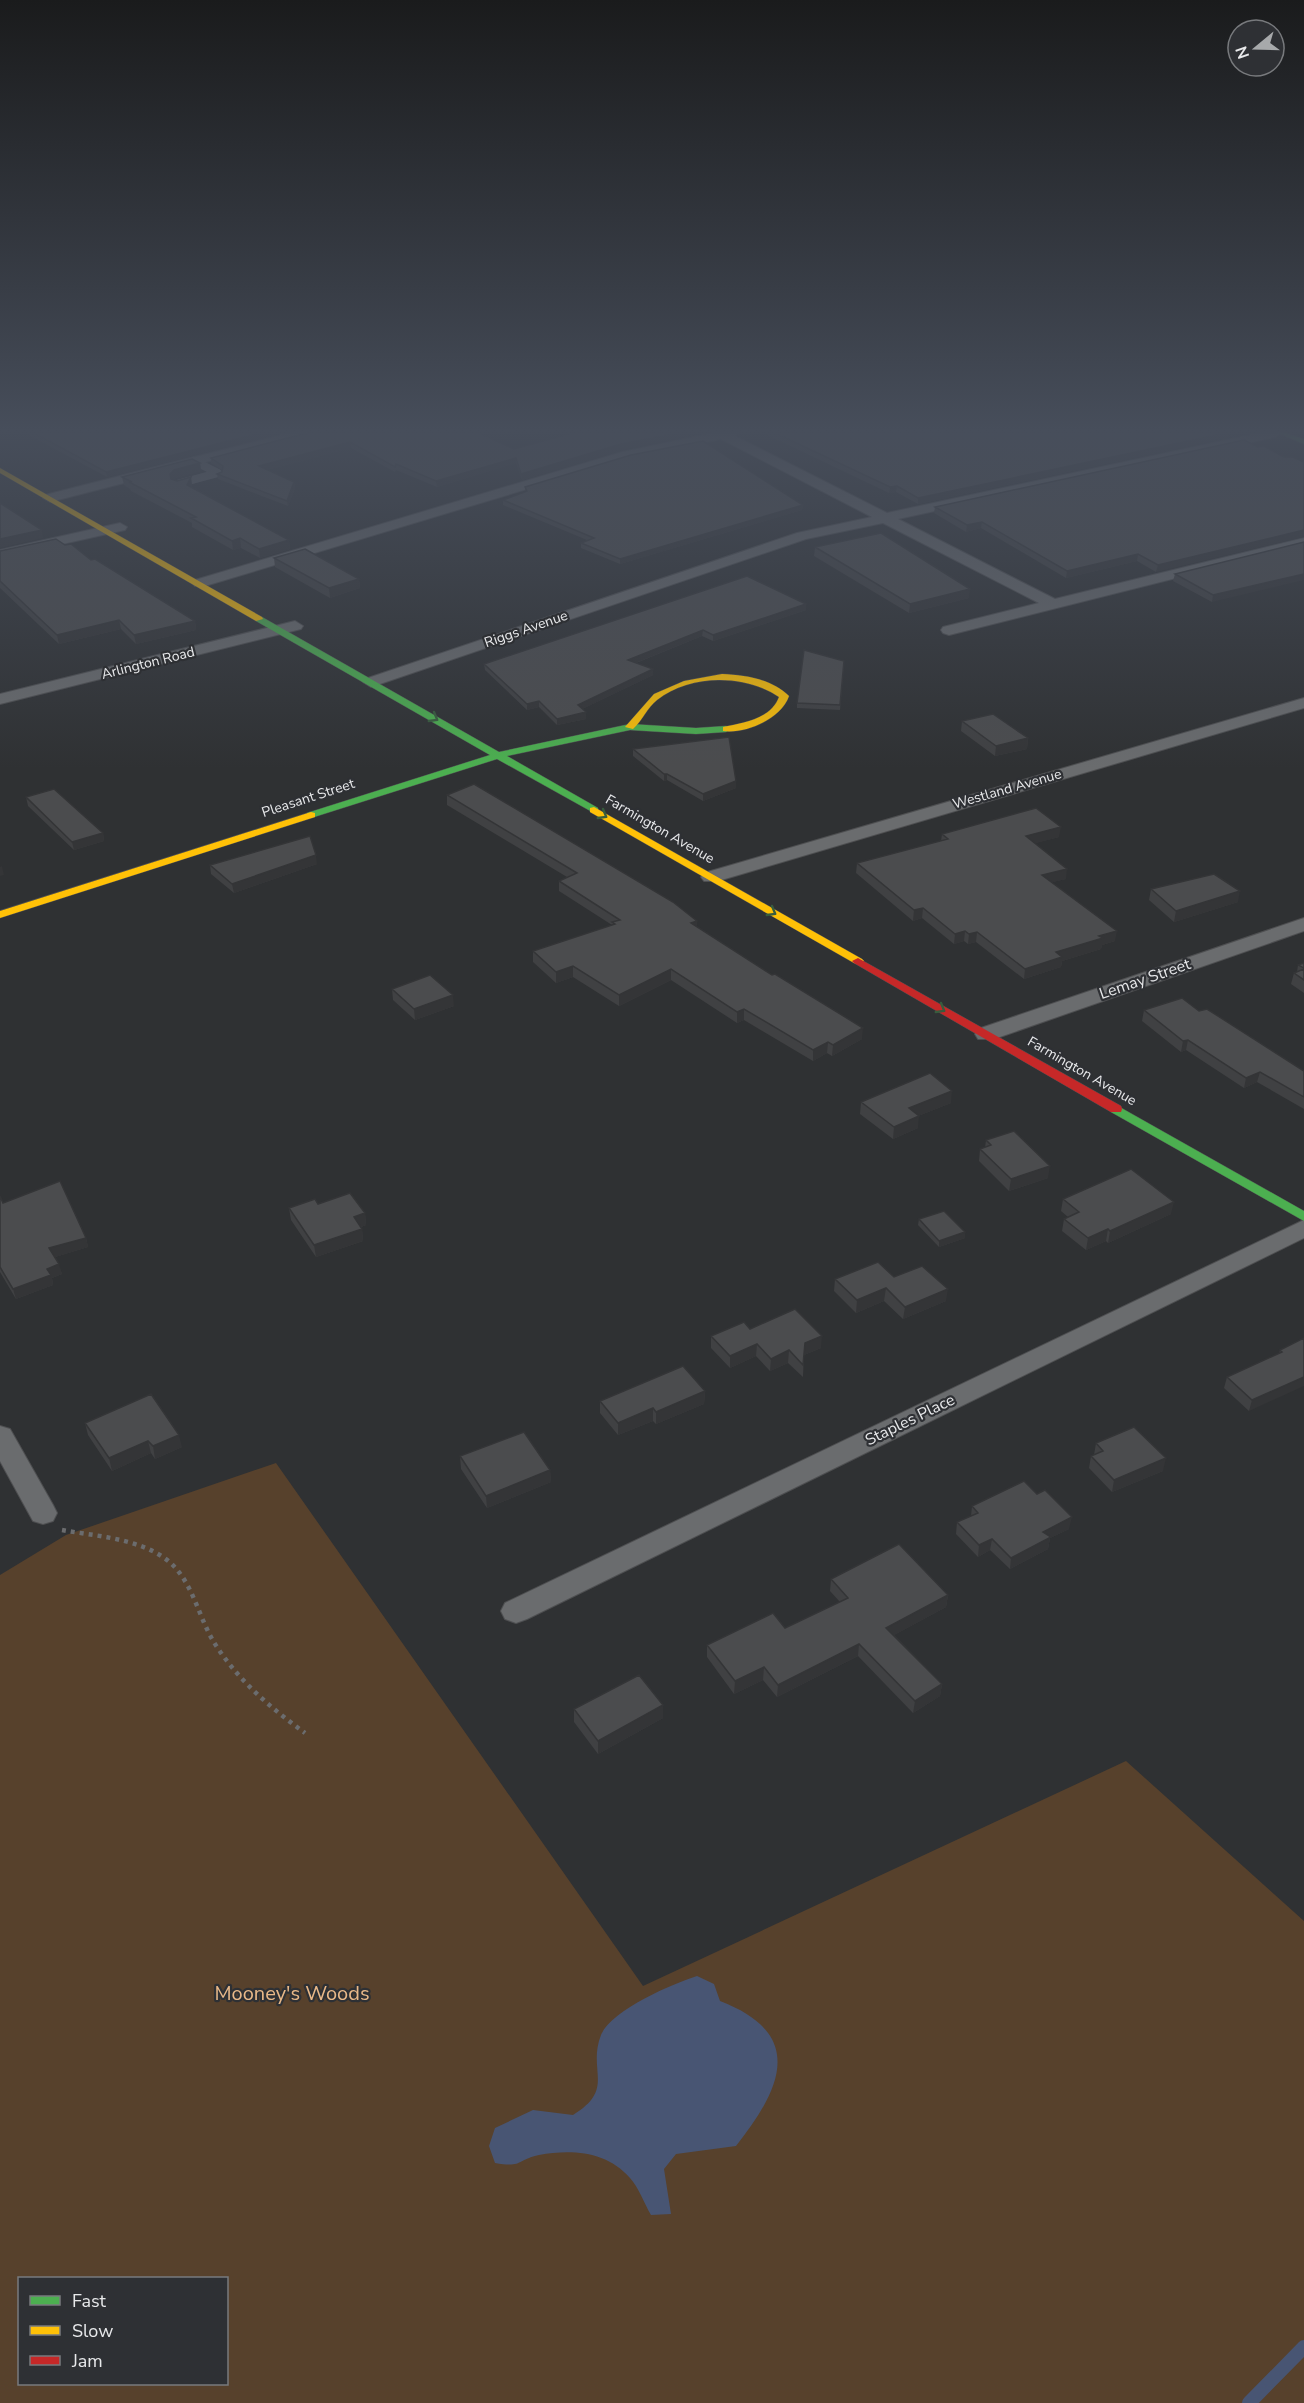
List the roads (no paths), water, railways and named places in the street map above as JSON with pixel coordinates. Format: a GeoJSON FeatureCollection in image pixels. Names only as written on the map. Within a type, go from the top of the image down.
{"type":"FeatureCollection","features":[{"type":"Feature","properties":{"kind":"main road","name":"Farmington Avenue"},"geometry":{"type":"LineString","coordinates":[[142,545],[378,679],[515,751],[788,904]]}},
{"type":"Feature","properties":{"kind":"main road","name":"Pleasant Street"},"geometry":{"type":"LineString","coordinates":[[0,915],[498,755],[630,727],[696,731],[733,728],[773,714],[783,704],[784,696],[771,685],[756,680],[734,678],[703,680],[656,696],[648,704],[642,717],[630,727]]}},
{"type":"Feature","properties":{"kind":"main road","name":"Farmington Avenue"},"geometry":{"type":"LineString","coordinates":[[378,679],[498,755],[711,877],[987,1025],[1304,1217]]}},
{"type":"Feature","properties":{"kind":"main road","name":"Farmington Avenue"},"geometry":{"type":"LineString","coordinates":[[1006,1027],[1027,1039]]}},
{"type":"Feature","properties":{"kind":"street"},"geometry":{"type":"LineString","coordinates":[[0,554],[40,545]]}},
{"type":"Feature","properties":{"kind":"street"},"geometry":{"type":"LineString","coordinates":[[206,581],[326,545]]}},
{"type":"Feature","properties":{"kind":"street","name":"Riggs Avenue"},"geometry":{"type":"LineString","coordinates":[[378,679],[775,545]]}},
{"type":"Feature","properties":{"kind":"street"},"geometry":{"type":"LineString","coordinates":[[939,545],[1051,603]]}},
{"type":"Feature","properties":{"kind":"street"},"geometry":{"type":"LineString","coordinates":[[949,630],[1291,545]]}},
{"type":"Feature","properties":{"kind":"street","name":"Arlington Road"},"geometry":{"type":"LineString","coordinates":[[0,699],[288,628]]}},
{"type":"Feature","properties":{"kind":"street","name":"Westland Avenue"},"geometry":{"type":"LineString","coordinates":[[711,877],[1304,703]]}},
{"type":"Feature","properties":{"kind":"street","name":"Lemay Street"},"geometry":{"type":"LineString","coordinates":[[987,1025],[1006,1027],[1304,924]]}},
{"type":"Feature","properties":{"kind":"street","name":"Staples Place"},"geometry":{"type":"LineString","coordinates":[[516,1611],[1304,1228]]}},
{"type":"Feature","properties":{"kind":"street"},"geometry":{"type":"LineString","coordinates":[[0,1436],[43,1513]]}},
{"type":"Feature","properties":{"kind":"water"},"geometry":{"type":"Polygon","coordinates":[[[697,1976],[714,1984],[720,2001],[747,2014],[765,2029],[775,2046],[778,2064],[774,2083],[765,2104],[736,2146],[676,2154],[664,2169],[671,2214],[651,2215],[630,2178],[611,2162],[600,2157],[563,2152],[539,2155],[515,2164],[495,2163],[489,2146],[495,2128],[533,2110],[573,2115],[586,2106],[594,2097],[597,2088],[598,2048],[601,2035],[607,2026],[629,2007],[643,1999],[697,1976]]]}},
{"type":"Feature","properties":{"kind":"waterway"},"geometry":{"type":"LineString","coordinates":[[1249,2403],[1304,2347]]}},
{"type":"Feature","properties":{"kind":"park label","name":"Mooney's Woods"},"geometry":{"type":"Point","coordinates":[292,1993]}}]}
